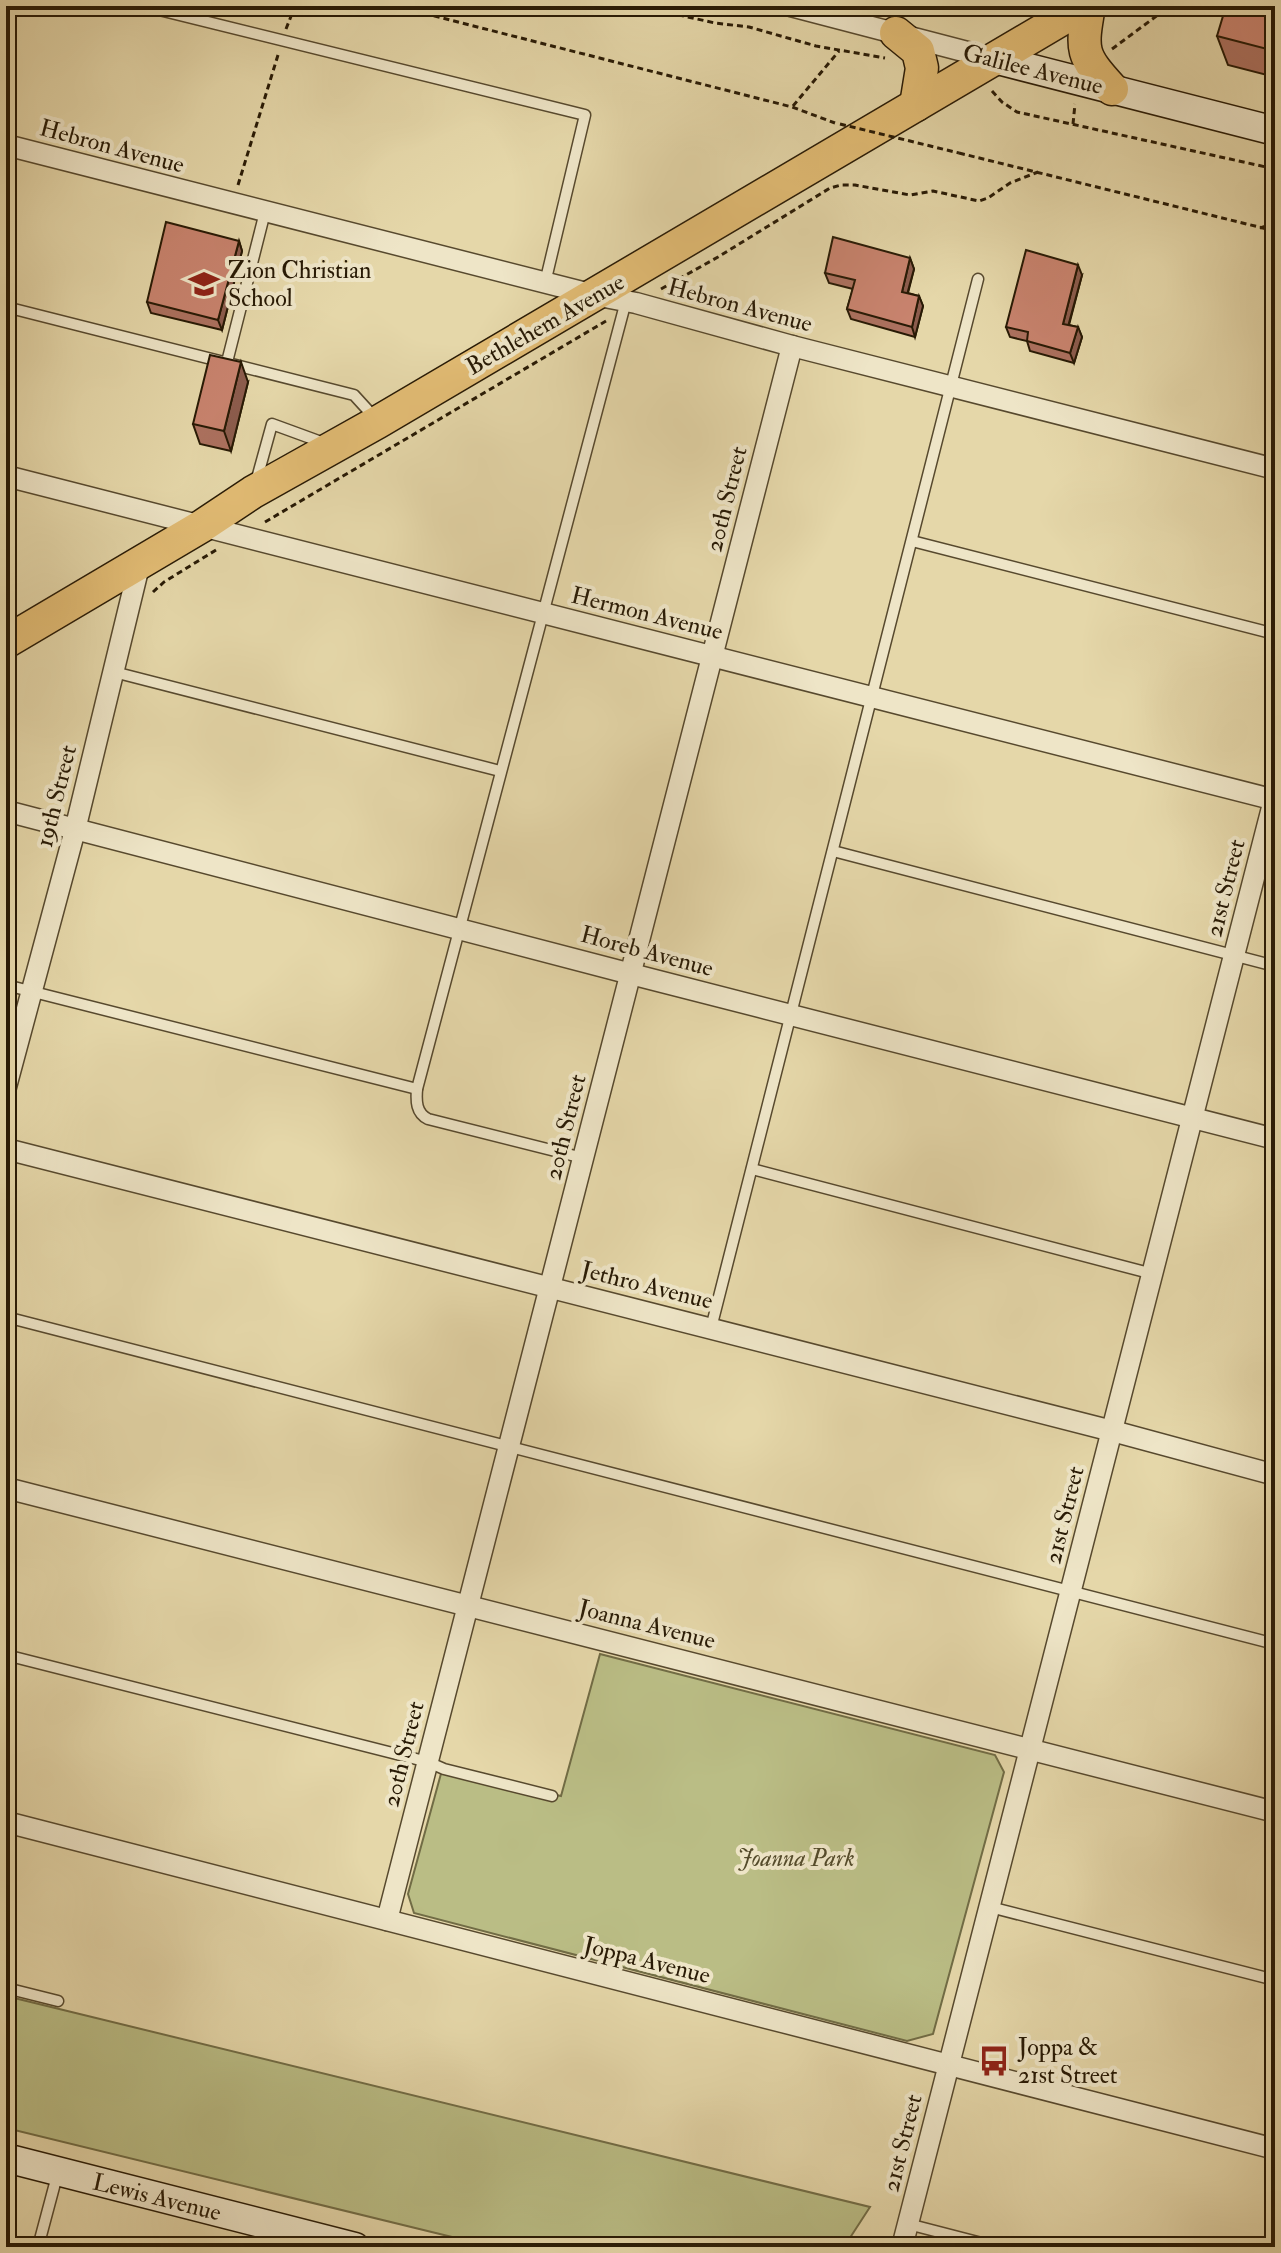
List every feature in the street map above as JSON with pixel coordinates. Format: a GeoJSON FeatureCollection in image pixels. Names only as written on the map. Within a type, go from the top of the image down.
{"type":"FeatureCollection","features":[{"type":"Feature","properties":{"kind":"main road"},"geometry":{"type":"LineString","coordinates":[[1087,6],[1083,39],[1085,53],[1112,89]]}},
{"type":"Feature","properties":{"kind":"main road","name":"Bethlehem Avenue"},"geometry":{"type":"LineString","coordinates":[[6,642],[202,526],[253,492],[336,447],[916,105],[990,72],[1087,6]]}},
{"type":"Feature","properties":{"kind":"main road"},"geometry":{"type":"LineString","coordinates":[[886,40],[918,51],[922,68],[916,105]]}},
{"type":"Feature","properties":{"kind":"main road","name":"Galilee Avenue"},"geometry":{"type":"LineString","coordinates":[[990,72],[1112,89],[1275,131]]}},
{"type":"Feature","properties":{"kind":"main road","name":"Lewis Avenue"},"geometry":{"type":"LineString","coordinates":[[6,2158],[355,2247]]}},
{"type":"Feature","properties":{"kind":"street","name":"Galilee Avenue"},"geometry":{"type":"LineString","coordinates":[[791,6],[990,72]]}},
{"type":"Feature","properties":{"kind":"street"},"geometry":{"type":"LineString","coordinates":[[877,6],[886,40]]}},
{"type":"Feature","properties":{"kind":"street","name":"Hebron Avenue"},"geometry":{"type":"LineString","coordinates":[[6,145],[1275,469]]}},
{"type":"Feature","properties":{"kind":"street","name":"20th Street"},"geometry":{"type":"LineString","coordinates":[[387,1920],[792,346]]}},
{"type":"Feature","properties":{"kind":"street","name":"Hermon Avenue"},"geometry":{"type":"LineString","coordinates":[[6,476],[1275,799]]}},
{"type":"Feature","properties":{"kind":"street","name":"19th Street"},"geometry":{"type":"LineString","coordinates":[[6,1087],[75,830],[140,562]]}},
{"type":"Feature","properties":{"kind":"street","name":"21st Street"},"geometry":{"type":"LineString","coordinates":[[902,2247],[1275,799]]}},
{"type":"Feature","properties":{"kind":"street","name":"Horeb Avenue"},"geometry":{"type":"LineString","coordinates":[[6,811],[1275,1139]]}},
{"type":"Feature","properties":{"kind":"street","name":"Jethro Avenue"},"geometry":{"type":"LineString","coordinates":[[6,1149],[1275,1475]]}},
{"type":"Feature","properties":{"kind":"street","name":"Joanna Avenue"},"geometry":{"type":"LineString","coordinates":[[6,1488],[1275,1812]]}},
{"type":"Feature","properties":{"kind":"street","name":"Joppa Avenue"},"geometry":{"type":"LineString","coordinates":[[6,1822],[1275,2149]]}},
{"type":"Feature","properties":{"kind":"lane"},"geometry":{"type":"LineString","coordinates":[[143,6],[585,115],[545,283]]}},
{"type":"Feature","properties":{"kind":"lane"},"geometry":{"type":"LineString","coordinates":[[227,362],[265,212]]}},
{"type":"Feature","properties":{"kind":"lane"},"geometry":{"type":"LineString","coordinates":[[711,1328],[978,279]]}},
{"type":"Feature","properties":{"kind":"lane"},"geometry":{"type":"LineString","coordinates":[[583,1158],[428,1119],[416,1101],[500,771],[628,305]]}},
{"type":"Feature","properties":{"kind":"lane"},"geometry":{"type":"LineString","coordinates":[[6,307],[354,395],[378,422]]}},
{"type":"Feature","properties":{"kind":"lane"},"geometry":{"type":"LineString","coordinates":[[253,492],[272,424],[336,447]]}},
{"type":"Feature","properties":{"kind":"lane"},"geometry":{"type":"LineString","coordinates":[[912,541],[1275,634]]}},
{"type":"Feature","properties":{"kind":"lane"},"geometry":{"type":"LineString","coordinates":[[114,672],[500,771]]}},
{"type":"Feature","properties":{"kind":"lane"},"geometry":{"type":"LineString","coordinates":[[833,851],[1275,966]]}},
{"type":"Feature","properties":{"kind":"lane"},"geometry":{"type":"LineString","coordinates":[[6,985],[417,1089]]}},
{"type":"Feature","properties":{"kind":"lane"},"geometry":{"type":"LineString","coordinates":[[752,1169],[1153,1274]]}},
{"type":"Feature","properties":{"kind":"lane"},"geometry":{"type":"LineString","coordinates":[[6,1317],[1275,1644]]}},
{"type":"Feature","properties":{"kind":"lane"},"geometry":{"type":"LineString","coordinates":[[6,1655],[552,1796]]}},
{"type":"Feature","properties":{"kind":"lane"},"geometry":{"type":"LineString","coordinates":[[990,1907],[1275,1980]]}},
{"type":"Feature","properties":{"kind":"lane"},"geometry":{"type":"LineString","coordinates":[[6,1988],[58,2001]]}},
{"type":"Feature","properties":{"kind":"lane"},"geometry":{"type":"LineString","coordinates":[[38,2247],[58,2171]]}},
{"type":"Feature","properties":{"kind":"lane"},"geometry":{"type":"LineString","coordinates":[[908,2224],[997,2247]]}},
{"type":"Feature","properties":{"kind":"path"},"geometry":{"type":"LineString","coordinates":[[232,204],[295,6]]}},
{"type":"Feature","properties":{"kind":"path"},"geometry":{"type":"LineString","coordinates":[[395,6],[792,107],[840,124],[1275,231]]}},
{"type":"Feature","properties":{"kind":"path"},"geometry":{"type":"LineString","coordinates":[[639,6],[715,23],[749,27],[839,51],[886,40]]}},
{"type":"Feature","properties":{"kind":"path"},"geometry":{"type":"LineString","coordinates":[[1107,53],[1170,6]]}},
{"type":"Feature","properties":{"kind":"path"},"geometry":{"type":"LineString","coordinates":[[792,107],[839,51]]}},
{"type":"Feature","properties":{"kind":"path"},"geometry":{"type":"LineString","coordinates":[[990,72],[1002,102],[1017,112],[1275,169]]}},
{"type":"Feature","properties":{"kind":"path"},"geometry":{"type":"LineString","coordinates":[[1073,124],[1078,95]]}},
{"type":"Feature","properties":{"kind":"path"},"geometry":{"type":"LineString","coordinates":[[129,607],[239,536],[628,305],[718,257],[830,188],[841,185],[876,188],[910,195],[933,191],[979,201],[1010,183],[1038,172]]}},
{"type":"Feature","properties":{"kind":"path"},"geometry":{"type":"LineString","coordinates":[[1260,228],[1275,223]]}},
{"type":"Feature","properties":{"kind":"green space","name":"Joanna Park"},"geometry":{"type":"Polygon","coordinates":[[[600,1654],[995,1755],[1004,1772],[933,2034],[907,2041],[414,1913],[408,1894],[442,1770],[561,1796],[600,1654]]]}},
{"type":"Feature","properties":{"kind":"green space"},"geometry":{"type":"Polygon","coordinates":[[[6,1996],[870,2207],[844,2247],[493,2247],[6,2128],[6,1996]]]}},
{"type":"Feature","properties":{"kind":"building"},"geometry":{"type":"Polygon","coordinates":[[[1226,6],[1256,12],[1258,6],[1275,6],[1275,51],[1217,36],[1226,6]]]}},
{"type":"Feature","properties":{"kind":"building"},"geometry":{"type":"Polygon","coordinates":[[[166,222],[239,241],[218,320],[147,302],[166,222]]]}},
{"type":"Feature","properties":{"kind":"building"},"geometry":{"type":"Polygon","coordinates":[[[833,237],[910,258],[902,292],[919,296],[912,327],[847,309],[855,280],[825,273],[833,237]]]}},
{"type":"Feature","properties":{"kind":"building"},"geometry":{"type":"Polygon","coordinates":[[[1026,250],[1078,265],[1063,324],[1078,327],[1070,353],[1027,341],[1028,332],[1006,327],[1026,250]]]}},
{"type":"Feature","properties":{"kind":"building"},"geometry":{"type":"Polygon","coordinates":[[[210,355],[241,362],[224,431],[193,424],[210,355]]]}},
{"type":"Feature","properties":{"kind":"place","name":"Zion Christian School"},"geometry":{"type":"Point","coordinates":[204,284]}},
{"type":"Feature","properties":{"kind":"place","name":"Joppa & 21st Street"},"geometry":{"type":"Point","coordinates":[994,2061]}}]}
